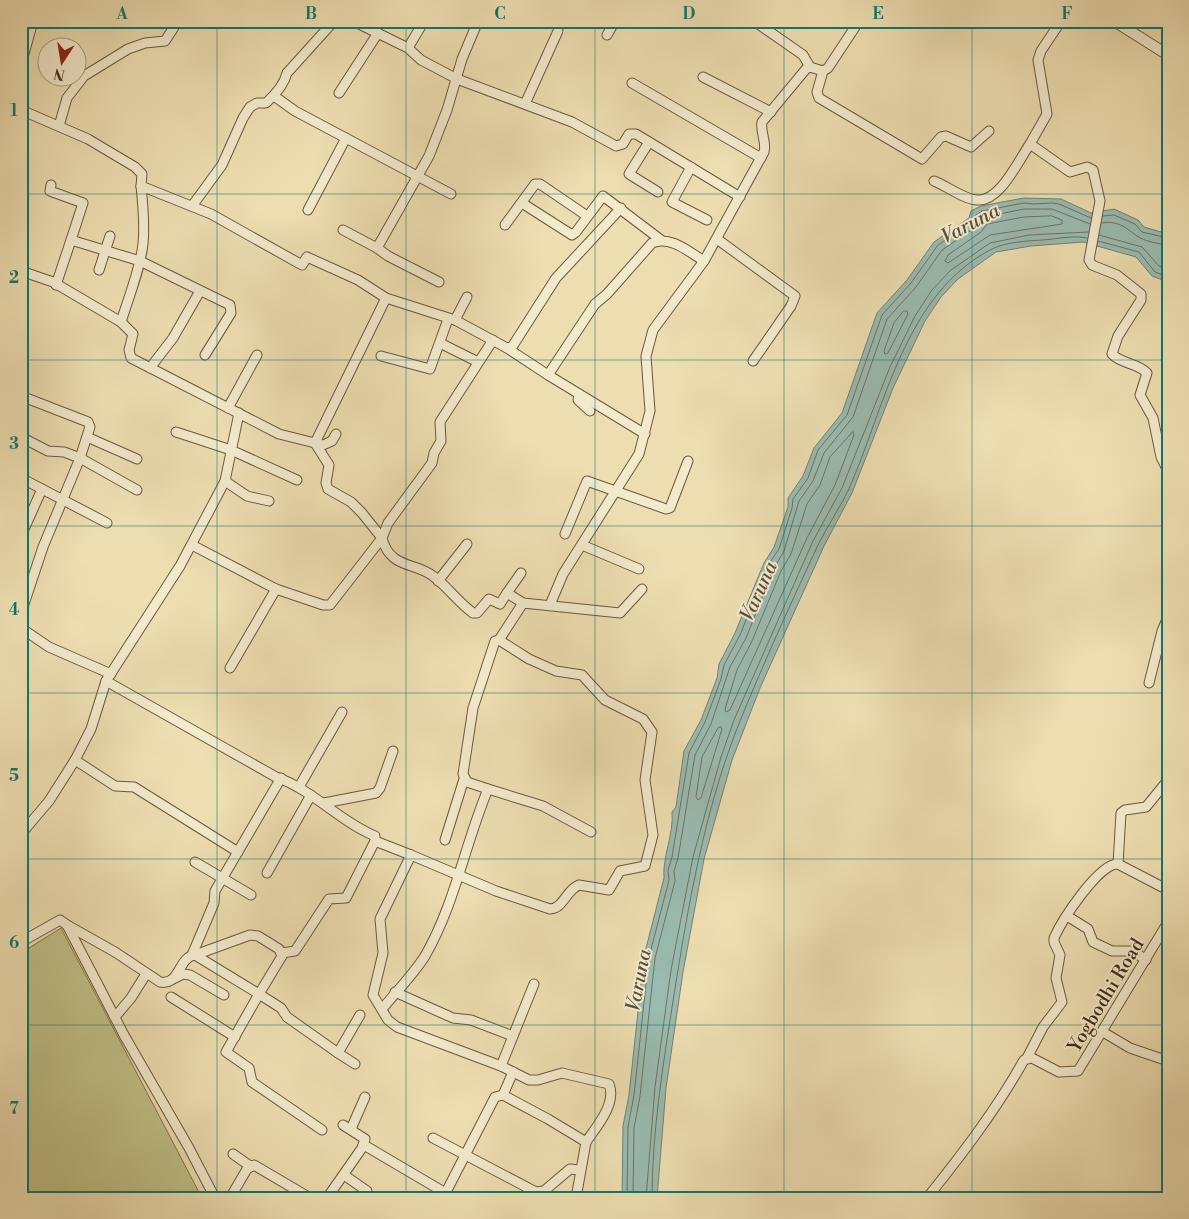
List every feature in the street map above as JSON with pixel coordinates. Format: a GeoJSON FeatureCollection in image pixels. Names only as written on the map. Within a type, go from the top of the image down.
{"type":"FeatureCollection","features":[{"type":"Feature","properties":{"kind":"street"},"geometry":{"type":"LineString","coordinates":[[21,42],[27,21]]}},
{"type":"Feature","properties":{"kind":"street"},"geometry":{"type":"LineString","coordinates":[[21,65],[32,21]]}},
{"type":"Feature","properties":{"kind":"street"},"geometry":{"type":"LineString","coordinates":[[59,126],[67,98],[84,76],[128,49],[145,43],[165,41],[178,21]]}},
{"type":"Feature","properties":{"kind":"street"},"geometry":{"type":"LineString","coordinates":[[192,206],[222,165],[243,118],[250,107],[257,103],[266,104],[274,96],[286,80],[287,73],[334,21]]}},
{"type":"Feature","properties":{"kind":"street"},"geometry":{"type":"LineString","coordinates":[[353,21],[408,48],[421,60],[457,78],[572,122],[616,146],[622,144],[631,133],[740,197]]}},
{"type":"Feature","properties":{"kind":"street"},"geometry":{"type":"LineString","coordinates":[[408,48],[424,21]]}},
{"type":"Feature","properties":{"kind":"street"},"geometry":{"type":"LineString","coordinates":[[377,248],[425,165],[443,122],[462,59],[478,21]]}},
{"type":"Feature","properties":{"kind":"street"},"geometry":{"type":"LineString","coordinates":[[607,35],[616,21]]}},
{"type":"Feature","properties":{"kind":"street"},"geometry":{"type":"LineString","coordinates":[[754,21],[807,58],[810,67]]}},
{"type":"Feature","properties":{"kind":"street"},"geometry":{"type":"LineString","coordinates":[[859,21],[828,68],[823,71],[817,92],[819,98],[922,159],[941,137],[946,136],[964,146],[971,146],[989,131]]}},
{"type":"Feature","properties":{"kind":"street"},"geometry":{"type":"LineString","coordinates":[[934,181],[976,200],[988,199],[997,193],[1030,144],[1032,137],[1047,114],[1038,60],[1041,51],[1061,21]]}},
{"type":"Feature","properties":{"kind":"street"},"geometry":{"type":"LineString","coordinates":[[1114,21],[1168,55]]}},
{"type":"Feature","properties":{"kind":"street"},"geometry":{"type":"LineString","coordinates":[[525,104],[558,32]]}},
{"type":"Feature","properties":{"kind":"street"},"geometry":{"type":"LineString","coordinates":[[339,93],[378,33]]}},
{"type":"Feature","properties":{"kind":"street"},"geometry":{"type":"LineString","coordinates":[[810,67],[823,71]]}},
{"type":"Feature","properties":{"kind":"street"},"geometry":{"type":"LineString","coordinates":[[550,604],[563,574],[639,454],[650,411],[646,356],[653,330],[704,261],[740,197],[766,147],[761,128],[762,122],[810,67]]}},
{"type":"Feature","properties":{"kind":"street"},"geometry":{"type":"LineString","coordinates":[[702,77],[771,112]]}},
{"type":"Feature","properties":{"kind":"street"},"geometry":{"type":"LineString","coordinates":[[632,83],[760,158]]}},
{"type":"Feature","properties":{"kind":"street"},"geometry":{"type":"LineString","coordinates":[[274,96],[285,105],[451,194]]}},
{"type":"Feature","properties":{"kind":"street"},"geometry":{"type":"LineString","coordinates":[[21,110],[59,126],[135,167],[142,174],[141,186],[144,216],[140,261],[121,322]]}},
{"type":"Feature","properties":{"kind":"street"},"geometry":{"type":"LineString","coordinates":[[308,210],[346,138]]}},
{"type":"Feature","properties":{"kind":"street"},"geometry":{"type":"LineString","coordinates":[[649,142],[629,174],[658,192]]}},
{"type":"Feature","properties":{"kind":"street"},"geometry":{"type":"LineString","coordinates":[[1030,144],[1070,172],[1090,167],[1099,197],[1099,208],[1089,260],[1092,265],[1117,275],[1140,294],[1138,306],[1118,336],[1112,354],[1116,358],[1143,369],[1146,373],[1140,395],[1153,418],[1162,457],[1168,471]]}},
{"type":"Feature","properties":{"kind":"street"},"geometry":{"type":"LineString","coordinates":[[691,167],[672,202],[707,220]]}},
{"type":"Feature","properties":{"kind":"street"},"geometry":{"type":"LineString","coordinates":[[505,225],[522,203],[533,184],[538,184],[587,216]]}},
{"type":"Feature","properties":{"kind":"street"},"geometry":{"type":"LineString","coordinates":[[51,185],[50,191],[83,203],[56,285]]}},
{"type":"Feature","properties":{"kind":"street"},"geometry":{"type":"LineString","coordinates":[[141,186],[211,214],[302,265],[307,257],[358,280],[386,298],[452,320],[493,340],[645,434]]}},
{"type":"Feature","properties":{"kind":"street"},"geometry":{"type":"LineString","coordinates":[[522,203],[568,234],[574,234],[602,196],[621,208],[661,240],[672,242],[704,261]]}},
{"type":"Feature","properties":{"kind":"street"},"geometry":{"type":"LineString","coordinates":[[507,348],[512,346],[556,278],[621,208]]}},
{"type":"Feature","properties":{"kind":"street"},"geometry":{"type":"LineString","coordinates":[[343,230],[439,282]]}},
{"type":"Feature","properties":{"kind":"street"},"geometry":{"type":"LineString","coordinates":[[99,270],[110,236]]}},
{"type":"Feature","properties":{"kind":"street"},"geometry":{"type":"LineString","coordinates":[[717,239],[795,296],[791,306],[753,361]]}},
{"type":"Feature","properties":{"kind":"street"},"geometry":{"type":"LineString","coordinates":[[71,240],[140,261],[225,303],[231,308],[229,316],[205,355]]}},
{"type":"Feature","properties":{"kind":"street"},"geometry":{"type":"LineString","coordinates":[[548,375],[595,304],[608,294],[649,246],[661,240]]}},
{"type":"Feature","properties":{"kind":"street"},"geometry":{"type":"LineString","coordinates":[[21,271],[56,285],[121,322],[133,334],[129,350],[131,358],[150,368],[279,434],[315,443],[328,444],[336,434]]}},
{"type":"Feature","properties":{"kind":"street"},"geometry":{"type":"LineString","coordinates":[[150,368],[173,338],[200,291]]}},
{"type":"Feature","properties":{"kind":"street"},"geometry":{"type":"LineString","coordinates":[[381,356],[430,369],[440,343],[467,297]]}},
{"type":"Feature","properties":{"kind":"street"},"geometry":{"type":"LineString","coordinates":[[315,443],[336,404],[376,314],[386,298]]}},
{"type":"Feature","properties":{"kind":"street"},"geometry":{"type":"LineString","coordinates":[[192,545],[276,589],[323,605],[330,605],[382,538],[388,523],[432,463],[434,453],[440,441],[440,422],[493,340]]}},
{"type":"Feature","properties":{"kind":"street"},"geometry":{"type":"LineString","coordinates":[[440,343],[478,362]]}},
{"type":"Feature","properties":{"kind":"street"},"geometry":{"type":"LineString","coordinates":[[228,408],[257,355]]}},
{"type":"Feature","properties":{"kind":"street"},"geometry":{"type":"LineString","coordinates":[[579,394],[578,400],[590,411]]}},
{"type":"Feature","properties":{"kind":"street"},"geometry":{"type":"LineString","coordinates":[[21,613],[24,592],[80,458],[90,427],[88,422],[22,398]]}},
{"type":"Feature","properties":{"kind":"street"},"geometry":{"type":"LineString","coordinates":[[21,834],[49,801],[75,760],[91,728],[108,678],[192,545],[225,481],[239,413]]}},
{"type":"Feature","properties":{"kind":"street"},"geometry":{"type":"LineString","coordinates":[[176,432],[231,450],[297,480]]}},
{"type":"Feature","properties":{"kind":"street"},"geometry":{"type":"LineString","coordinates":[[21,437],[48,451],[62,451],[80,458],[137,490]]}},
{"type":"Feature","properties":{"kind":"street"},"geometry":{"type":"LineString","coordinates":[[87,437],[137,459]]}},
{"type":"Feature","properties":{"kind":"street"},"geometry":{"type":"LineString","coordinates":[[315,443],[329,465],[327,486],[362,513],[382,538],[387,550],[395,559],[409,567],[428,573],[474,613],[487,600],[500,604],[521,573]]}},
{"type":"Feature","properties":{"kind":"street"},"geometry":{"type":"LineString","coordinates":[[565,534],[586,482],[592,480],[616,492],[666,509],[670,508],[688,461]]}},
{"type":"Feature","properties":{"kind":"street"},"geometry":{"type":"LineString","coordinates":[[21,478],[107,523]]}},
{"type":"Feature","properties":{"kind":"street"},"geometry":{"type":"LineString","coordinates":[[225,481],[247,496],[268,501]]}},
{"type":"Feature","properties":{"kind":"street"},"geometry":{"type":"LineString","coordinates":[[21,536],[42,489]]}},
{"type":"Feature","properties":{"kind":"street"},"geometry":{"type":"LineString","coordinates":[[438,580],[467,544]]}},
{"type":"Feature","properties":{"kind":"street"},"geometry":{"type":"LineString","coordinates":[[582,545],[639,569]]}},
{"type":"Feature","properties":{"kind":"street"},"geometry":{"type":"LineString","coordinates":[[230,668],[276,589]]}},
{"type":"Feature","properties":{"kind":"street"},"geometry":{"type":"LineString","coordinates":[[507,593],[523,604],[550,604],[620,613],[642,590]]}},
{"type":"Feature","properties":{"kind":"street"},"geometry":{"type":"LineString","coordinates":[[444,840],[464,779],[472,708],[492,643],[499,640],[523,604]]}},
{"type":"Feature","properties":{"kind":"street"},"geometry":{"type":"LineString","coordinates":[[1149,683],[1162,631],[1168,617]]}},
{"type":"Feature","properties":{"kind":"street"},"geometry":{"type":"LineString","coordinates":[[21,628],[49,647],[108,678],[179,724],[299,787],[356,828],[375,836],[375,841],[346,898],[334,897],[329,899],[296,951],[282,953]]}},
{"type":"Feature","properties":{"kind":"street"},"geometry":{"type":"LineString","coordinates":[[375,841],[459,877],[554,909],[574,887],[579,885],[609,890],[620,871],[645,866],[653,835],[644,780],[652,736],[647,722],[605,700],[582,675],[556,671],[529,659],[499,640]]}},
{"type":"Feature","properties":{"kind":"street"},"geometry":{"type":"LineString","coordinates":[[299,787],[342,712]]}},
{"type":"Feature","properties":{"kind":"street"},"geometry":{"type":"LineString","coordinates":[[324,804],[376,793],[380,788],[393,751]]}},
{"type":"Feature","properties":{"kind":"street"},"geometry":{"type":"LineString","coordinates":[[75,760],[114,786],[134,788],[238,852]]}},
{"type":"Feature","properties":{"kind":"street"},"geometry":{"type":"LineString","coordinates":[[173,979],[193,955],[214,906],[215,891],[280,778]]}},
{"type":"Feature","properties":{"kind":"street"},"geometry":{"type":"LineString","coordinates":[[464,779],[466,782],[547,808],[590,832]]}},
{"type":"Feature","properties":{"kind":"street"},"geometry":{"type":"LineString","coordinates":[[1118,864],[1121,813],[1125,810],[1146,807],[1168,780]]}},
{"type":"Feature","properties":{"kind":"street"},"geometry":{"type":"LineString","coordinates":[[382,1009],[424,957],[459,877],[488,788]]}},
{"type":"Feature","properties":{"kind":"street"},"geometry":{"type":"LineString","coordinates":[[267,873],[311,795]]}},
{"type":"Feature","properties":{"kind":"street"},"geometry":{"type":"LineString","coordinates":[[410,855],[380,919],[383,953],[373,995],[388,1020],[397,1027],[500,1066],[533,1081],[562,1073],[609,1084],[611,1088],[608,1109],[586,1142],[576,1198]]}},
{"type":"Feature","properties":{"kind":"street"},"geometry":{"type":"LineString","coordinates":[[196,862],[251,895]]}},
{"type":"Feature","properties":{"kind":"street"},"geometry":{"type":"LineString","coordinates":[[927,1198],[976,1138],[1028,1058],[1043,1027],[1062,1002],[1056,978],[1060,955],[1054,942],[1057,932],[1067,916],[1105,868],[1113,864],[1118,864],[1168,890]]}},
{"type":"Feature","properties":{"kind":"street"},"geometry":{"type":"LineString","coordinates":[[1067,916],[1088,928],[1093,942],[1112,951],[1133,951],[1146,960]]}},
{"type":"Feature","properties":{"kind":"street"},"geometry":{"type":"LineString","coordinates":[[21,942],[60,920],[115,952],[146,974],[164,983],[183,974],[190,975],[224,996]]}},
{"type":"Feature","properties":{"kind":"street","name":"Yogbodhi Road"},"geometry":{"type":"LineString","coordinates":[[1028,1058],[1059,1072],[1078,1072],[1168,922]]}},
{"type":"Feature","properties":{"kind":"street"},"geometry":{"type":"LineString","coordinates":[[67,925],[115,1017],[215,1198]]}},
{"type":"Feature","properties":{"kind":"street"},"geometry":{"type":"LineString","coordinates":[[193,955],[254,935],[280,948],[282,953]]}},
{"type":"Feature","properties":{"kind":"street"},"geometry":{"type":"LineString","coordinates":[[282,953],[226,1052],[250,1068],[252,1082],[322,1130]]}},
{"type":"Feature","properties":{"kind":"street"},"geometry":{"type":"LineString","coordinates":[[193,955],[281,1008],[287,1017],[355,1064]]}},
{"type":"Feature","properties":{"kind":"street"},"geometry":{"type":"LineString","coordinates":[[115,1017],[131,998],[146,974]]}},
{"type":"Feature","properties":{"kind":"street"},"geometry":{"type":"LineString","coordinates":[[500,1066],[534,984]]}},
{"type":"Feature","properties":{"kind":"street"},"geometry":{"type":"LineString","coordinates":[[395,992],[453,1018],[471,1020],[513,1036]]}},
{"type":"Feature","properties":{"kind":"street"},"geometry":{"type":"LineString","coordinates":[[171,998],[235,1037]]}},
{"type":"Feature","properties":{"kind":"street"},"geometry":{"type":"LineString","coordinates":[[338,1053],[360,1015]]}},
{"type":"Feature","properties":{"kind":"street"},"geometry":{"type":"LineString","coordinates":[[1103,1032],[1130,1048],[1168,1061]]}},
{"type":"Feature","properties":{"kind":"street"},"geometry":{"type":"LineString","coordinates":[[503,1095],[513,1072]]}},
{"type":"Feature","properties":{"kind":"street"},"geometry":{"type":"LineString","coordinates":[[364,1145],[447,1196],[495,1097],[503,1095],[586,1142]]}},
{"type":"Feature","properties":{"kind":"street"},"geometry":{"type":"LineString","coordinates":[[328,1198],[364,1145],[365,1139],[347,1127],[365,1097]]}},
{"type":"Feature","properties":{"kind":"street"},"geometry":{"type":"LineString","coordinates":[[433,1138],[536,1192],[544,1191],[567,1170],[580,1170]]}},
{"type":"Feature","properties":{"kind":"street"},"geometry":{"type":"LineString","coordinates":[[233,1154],[250,1166],[260,1166],[310,1198]]}},
{"type":"Feature","properties":{"kind":"street"},"geometry":{"type":"LineString","coordinates":[[231,1198],[250,1166]]}},
{"type":"Feature","properties":{"kind":"street"},"geometry":{"type":"LineString","coordinates":[[344,1175],[367,1191]]}},
{"type":"Feature","properties":{"kind":"shaded area"},"geometry":{"type":"Polygon","coordinates":[[[61,928],[202,1198],[21,1198],[21,953],[61,928]]]}},
{"type":"Feature","properties":{"kind":"water","name":"Varuna"},"geometry":{"type":"Polygon","coordinates":[[[1024,198],[1061,199],[1091,213],[1114,209],[1138,220],[1144,227],[1168,234],[1168,282],[1152,276],[1136,257],[1083,242],[1031,246],[996,252],[958,279],[941,297],[925,321],[893,388],[852,493],[824,546],[760,688],[732,760],[704,859],[683,972],[666,1088],[657,1198],[622,1198],[623,1126],[629,1095],[644,956],[664,878],[672,812],[676,807],[684,751],[701,720],[717,678],[719,664],[735,633],[764,563],[774,547],[788,507],[788,498],[803,476],[814,448],[842,413],[877,313],[907,280],[934,242],[969,218],[971,211],[981,206],[1024,198]]]}},
{"type":"Feature","properties":{"kind":"waterway"},"geometry":{"type":"LineString","coordinates":[[1164,21],[1168,24]]}}]}
